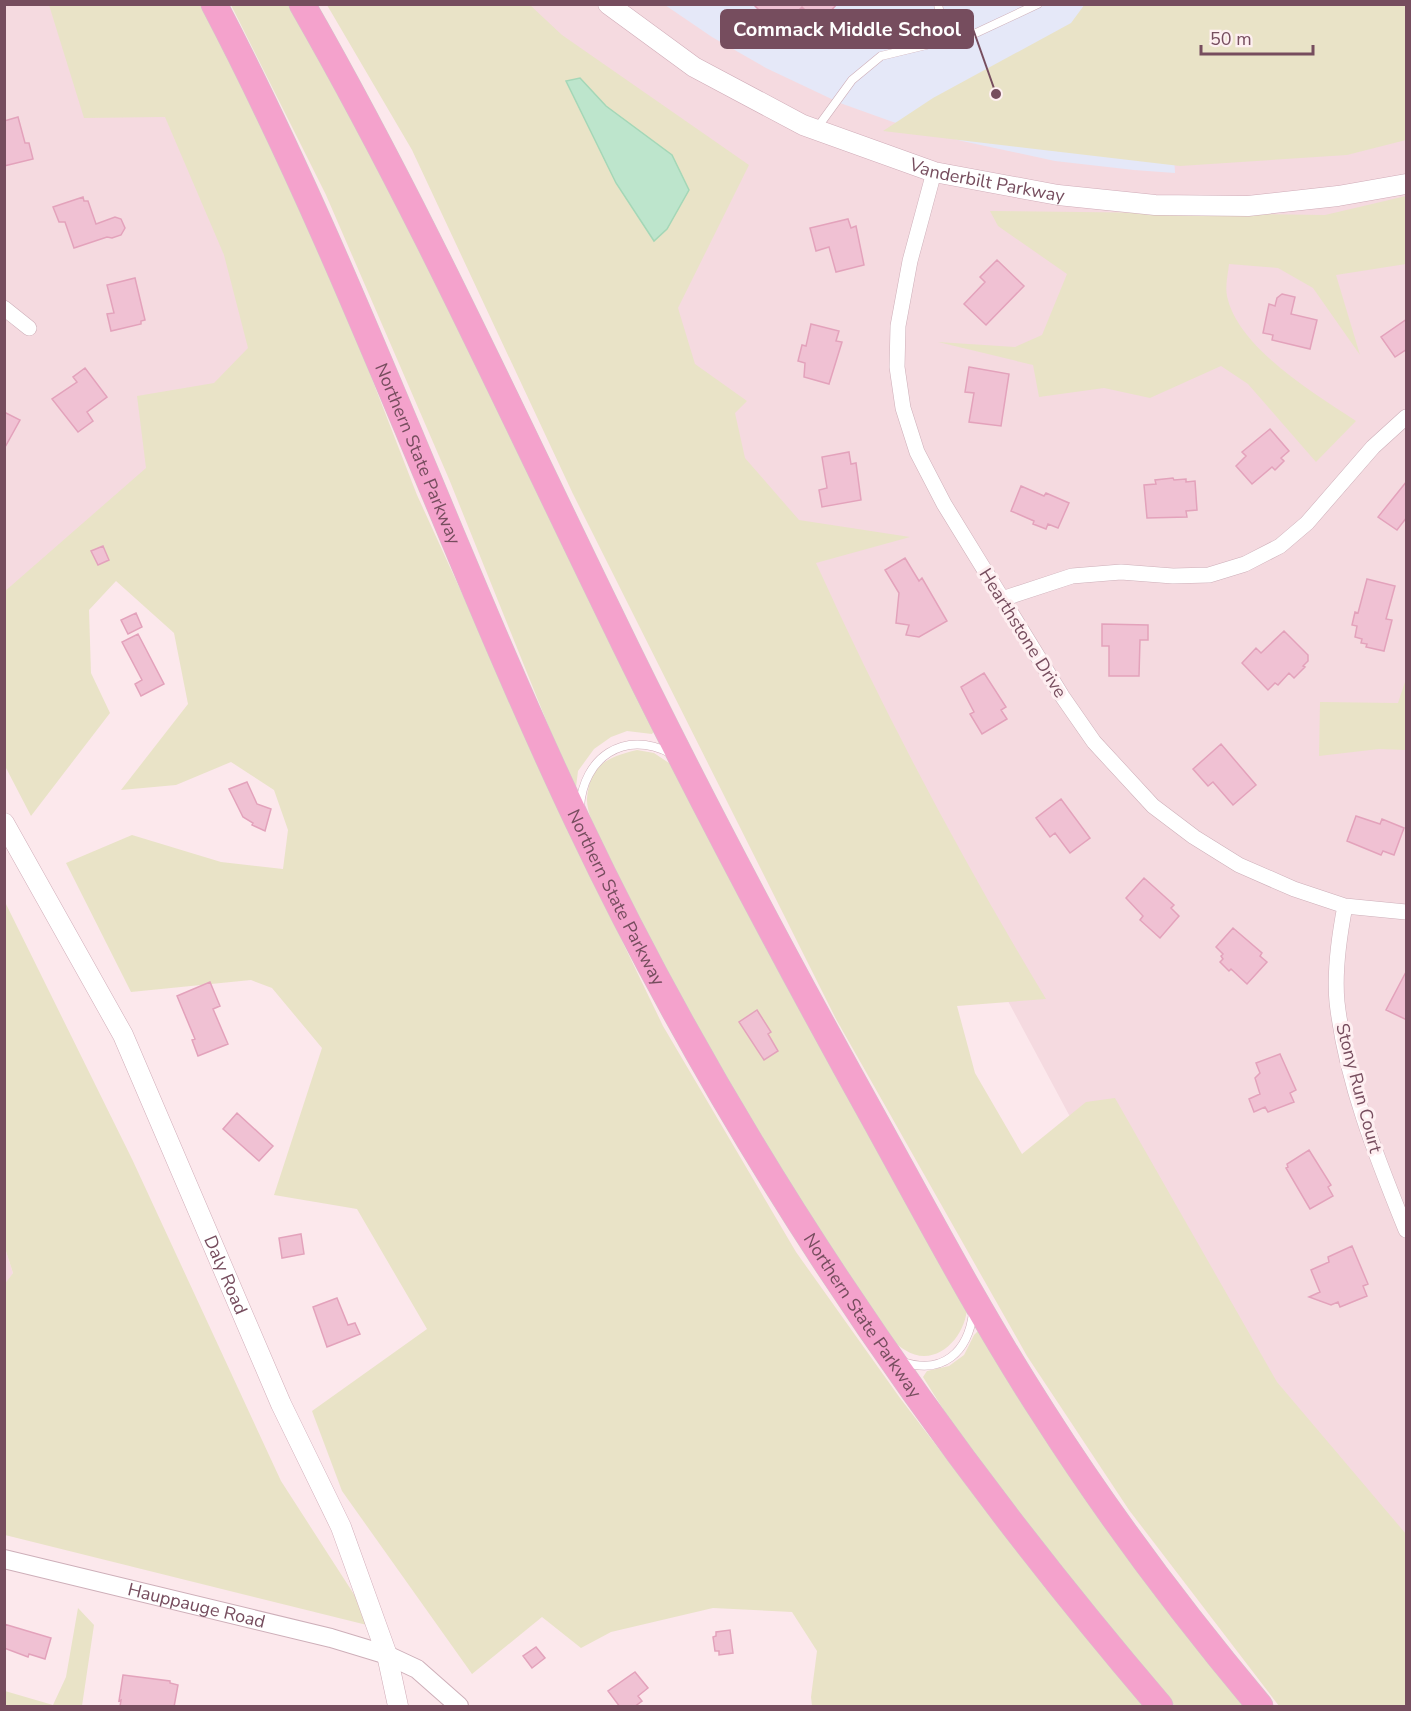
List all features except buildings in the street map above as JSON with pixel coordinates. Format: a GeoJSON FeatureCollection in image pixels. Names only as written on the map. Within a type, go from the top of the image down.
{"type":"FeatureCollection","features":[{"type":"Feature","properties":{"kind":"highway","name":"Northern State Parkway"},"geometry":{"type":"LineString","coordinates":[[214,4],[264,100],[314,208],[513,681],[578,823],[658,980],[738,1122],[803,1228],[886,1353],[1014,1528],[1069,1598],[1161,1707]]}},
{"type":"Feature","properties":{"kind":"highway"},"geometry":{"type":"LineString","coordinates":[[302,4],[362,111],[425,232],[614,623],[808,1001],[972,1296],[1043,1413],[1105,1505],[1176,1603],[1260,1707]]}},
{"type":"Feature","properties":{"kind":"main road","name":"Vanderbilt Parkway"},"geometry":{"type":"LineString","coordinates":[[608,4],[694,67],[804,125],[934,172],[1058,195],[1155,205],[1248,206],[1407,184]]}},
{"type":"Feature","properties":{"kind":"main road","name":"Daly Road"},"geometry":{"type":"LineString","coordinates":[[4,823],[123,1035],[281,1404],[341,1527],[387,1655],[398,1707]]}},
{"type":"Feature","properties":{"kind":"street","name":"Hearthstone Drive"},"geometry":{"type":"LineString","coordinates":[[934,172],[910,261],[898,326],[897,367],[902,398],[917,452],[944,504],[1062,696],[1094,742],[1153,806],[1194,837],[1239,865],[1294,889],[1345,906],[1407,912]]}},
{"type":"Feature","properties":{"kind":"street"},"geometry":{"type":"LineString","coordinates":[[4,309],[29,328]]}},
{"type":"Feature","properties":{"kind":"street"},"geometry":{"type":"LineString","coordinates":[[1002,600],[1072,576],[1121,572],[1173,576],[1209,575],[1245,564],[1280,546],[1307,523],[1373,447],[1407,417]]}},
{"type":"Feature","properties":{"kind":"street","name":"Stony Run Court"},"geometry":{"type":"LineString","coordinates":[[1345,906],[1338,942],[1337,1000],[1344,1046],[1359,1104],[1376,1155],[1407,1230]]}},
{"type":"Feature","properties":{"kind":"street","name":"Hauppauge Road"},"geometry":{"type":"LineString","coordinates":[[4,1559],[330,1638],[387,1655]]}},
{"type":"Feature","properties":{"kind":"street"},"geometry":{"type":"LineString","coordinates":[[387,1655],[417,1669],[459,1707]]}},
{"type":"Feature","properties":{"kind":"lane"},"geometry":{"type":"LineString","coordinates":[[938,4],[945,40]]}},
{"type":"Feature","properties":{"kind":"lane"},"geometry":{"type":"LineString","coordinates":[[817,129],[852,80],[881,56],[976,33],[1038,4]]}},
{"type":"Feature","properties":{"kind":"lane"},"geometry":{"type":"LineString","coordinates":[[578,823],[580,796],[587,776],[600,759],[618,747],[628,744],[650,745],[672,754],[686,765]]}},
{"type":"Feature","properties":{"kind":"lane"},"geometry":{"type":"LineString","coordinates":[[886,1353],[900,1361],[919,1366],[937,1364],[955,1355],[962,1348],[969,1330],[973,1313],[972,1296]]}},
{"type":"Feature","properties":{"kind":"shaded area"},"geometry":{"type":"Polygon","coordinates":[[[1085,4],[1406,5],[1406,140],[1347,155],[1180,166],[883,131],[933,98],[1071,23],[1085,4]]]}},
{"type":"Feature","properties":{"kind":"shaded area"},"geometry":{"type":"Polygon","coordinates":[[[5,5],[121,5],[332,388],[5,628],[5,5]]]}},
{"type":"Feature","properties":{"kind":"shaded area"},"geometry":{"type":"Polygon","coordinates":[[[49,5],[203,5],[318,240],[417,495],[598,891],[663,1026],[796,1252],[900,1398],[1030,1568],[1143,1706],[812,1706],[811,1697],[817,1651],[792,1612],[713,1608],[611,1632],[581,1648],[542,1617],[472,1674],[342,1491],[312,1411],[427,1329],[357,1209],[274,1195],[322,1048],[272,988],[251,980],[131,992],[66,863],[132,835],[221,862],[283,869],[288,830],[274,790],[231,762],[176,785],[121,790],[188,704],[174,633],[116,581],[89,610],[91,673],[110,713],[31,816],[5,766],[4,592],[146,468],[137,396],[214,383],[248,348],[224,255],[165,117],[84,118],[49,5]]]}},
{"type":"Feature","properties":{"kind":"shaded area"},"geometry":{"type":"Polygon","coordinates":[[[231,5],[292,5],[357,117],[655,730],[652,734],[627,731],[611,737],[594,749],[578,771],[576,787],[571,782],[449,479],[326,195],[231,5]]]}},
{"type":"Feature","properties":{"kind":"shaded area"},"geometry":{"type":"Polygon","coordinates":[[[327,5],[530,5],[562,35],[749,165],[678,308],[695,364],[747,401],[735,413],[745,458],[799,520],[910,537],[816,563],[896,730],[984,892],[1046,999],[957,1006],[975,1073],[1022,1154],[1086,1102],[1115,1098],[1277,1382],[1406,1534],[1406,1706],[1279,1706],[1129,1510],[1027,1356],[836,1019],[573,494],[412,150],[327,5]],[[580,78],[566,81],[616,183],[654,241],[672,155],[606,106],[580,78]]]}},
{"type":"Feature","properties":{"kind":"shaded area"},"geometry":{"type":"Polygon","coordinates":[[[474,5],[1406,5],[1406,1566],[1209,1376],[474,5]]]}},
{"type":"Feature","properties":{"kind":"shaded area"},"geometry":{"type":"Polygon","coordinates":[[[665,5],[1165,5],[1175,173],[1055,161],[962,141],[893,122],[840,103],[766,68],[712,37],[665,5]]]}},
{"type":"Feature","properties":{"kind":"shaded area"},"geometry":{"type":"Polygon","coordinates":[[[580,78],[606,106],[672,155],[689,190],[667,229],[654,241],[616,183],[566,81],[580,78]]]}},
{"type":"Feature","properties":{"kind":"shaded area"},"geometry":{"type":"Polygon","coordinates":[[[1406,196],[1406,264],[1336,275],[1360,355],[1313,288],[1278,268],[1229,264],[1227,296],[1234,315],[1246,334],[1280,368],[1356,421],[1316,462],[1248,384],[1221,366],[1150,398],[1104,388],[1039,397],[1033,365],[938,342],[1015,347],[1042,335],[1067,274],[998,226],[990,211],[1325,215],[1406,196]]]}},
{"type":"Feature","properties":{"kind":"shaded area"},"geometry":{"type":"Polygon","coordinates":[[[1406,679],[1406,750],[1379,749],[1319,756],[1320,702],[1398,703],[1406,679]]]}},
{"type":"Feature","properties":{"kind":"shaded area"},"geometry":{"type":"Polygon","coordinates":[[[637,750],[654,753],[675,767],[967,1306],[966,1317],[956,1338],[938,1353],[928,1356],[917,1355],[905,1350],[882,1327],[715,1062],[606,854],[588,808],[589,787],[596,770],[602,764],[617,756],[637,750]]]}},
{"type":"Feature","properties":{"kind":"shaded area"},"geometry":{"type":"Polygon","coordinates":[[[4,900],[132,1159],[281,1481],[375,1627],[5,1535],[4,1285],[13,1273],[4,1245],[4,900]]]}},
{"type":"Feature","properties":{"kind":"shaded area"},"geometry":{"type":"Polygon","coordinates":[[[4,1245],[13,1273],[5,1285],[4,1285],[4,1245]]]}},
{"type":"Feature","properties":{"kind":"shaded area"},"geometry":{"type":"Polygon","coordinates":[[[981,1328],[1250,1706],[1175,1706],[1110,1631],[960,1436],[923,1377],[927,1371],[949,1366],[964,1355],[974,1335],[981,1328]]]}},
{"type":"Feature","properties":{"kind":"shaded area"},"geometry":{"type":"Polygon","coordinates":[[[78,1608],[94,1625],[82,1706],[5,1706],[5,1691],[53,1705],[66,1677],[78,1608]]]}},
{"type":"Feature","properties":{"kind":"place","name":"Commack Middle School"},"geometry":{"type":"Point","coordinates":[996,94]}}]}
